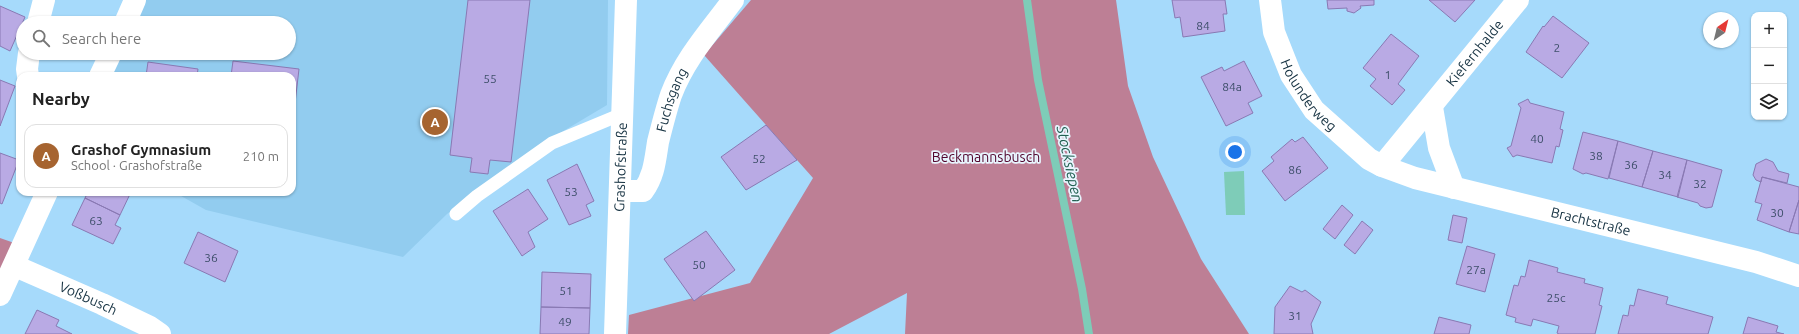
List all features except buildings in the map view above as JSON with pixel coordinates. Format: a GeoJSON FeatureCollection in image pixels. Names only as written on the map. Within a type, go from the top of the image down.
{"type":"FeatureCollection","features":[{"type":"Feature","properties":{"kind":"street"},"geometry":{"type":"LineString","coordinates":[[40,16],[44,0]]}},
{"type":"Feature","properties":{"kind":"street"},"geometry":{"type":"LineString","coordinates":[[128,16],[135,0]]}},
{"type":"Feature","properties":{"kind":"street","name":"Grashofstraße"},"geometry":{"type":"LineString","coordinates":[[616,334],[626,0]]}},
{"type":"Feature","properties":{"kind":"street","name":"Fuchsgang"},"geometry":{"type":"LineString","coordinates":[[620,191],[643,191],[650,181],[655,164],[663,119],[681,72],[693,52],[733,0]]}},
{"type":"Feature","properties":{"kind":"street","name":"Holunderweg"},"geometry":{"type":"LineString","coordinates":[[1270,0],[1274,32],[1291,75],[1314,110],[1369,159],[1382,166]]}},
{"type":"Feature","properties":{"kind":"street","name":"Kiefernhalde"},"geometry":{"type":"LineString","coordinates":[[1382,166],[1432,107],[1518,0]]}},
{"type":"Feature","properties":{"kind":"street"},"geometry":{"type":"LineString","coordinates":[[27,72],[28,60]]}},
{"type":"Feature","properties":{"kind":"street"},"geometry":{"type":"LineString","coordinates":[[102,72],[108,60]]}},
{"type":"Feature","properties":{"kind":"street"},"geometry":{"type":"LineString","coordinates":[[1432,107],[1439,148],[1454,188]]}},
{"type":"Feature","properties":{"kind":"street","name":"Brachtstraße"},"geometry":{"type":"LineString","coordinates":[[1382,166],[1415,178],[1756,262],[1799,276]]}},
{"type":"Feature","properties":{"kind":"street"},"geometry":{"type":"LineString","coordinates":[[0,295],[15,266],[45,196]]}},
{"type":"Feature","properties":{"kind":"street","name":"Voßbusch"},"geometry":{"type":"LineString","coordinates":[[15,266],[109,307],[150,327],[160,334]]}},
{"type":"Feature","properties":{"kind":"lane"},"geometry":{"type":"LineString","coordinates":[[456,214],[477,196],[552,144],[622,114]]}},
{"type":"Feature","properties":{"kind":"shaded area"},"geometry":{"type":"Polygon","coordinates":[[[145,0],[608,0],[607,105],[550,139],[474,193],[447,214],[403,257],[206,210],[181,196],[296,196],[296,72],[112,72],[117,60],[296,60],[296,16],[137,16],[145,0]]]}},
{"type":"Feature","properties":{"kind":"shaded area"},"geometry":{"type":"Polygon","coordinates":[[[1244,171],[1245,215],[1226,215],[1224,172],[1244,171]]]}},
{"type":"Feature","properties":{"kind":"green space","name":"Beckmannsbusch"},"geometry":{"type":"Polygon","coordinates":[[[751,0],[1116,0],[1128,86],[1153,157],[1201,259],[1249,334],[905,334],[907,293],[829,334],[628,334],[629,315],[750,283],[813,178],[704,55],[751,0]]]}},
{"type":"Feature","properties":{"kind":"green space"},"geometry":{"type":"Polygon","coordinates":[[[0,238],[20,245],[0,286],[0,238]]]}},
{"type":"Feature","properties":{"kind":"waterway","name":"Stocksiepen"},"geometry":{"type":"LineString","coordinates":[[1027,0],[1038,80],[1082,289],[1089,334]]}},
{"type":"Feature","properties":{"kind":"place","name":"Grashof Gymnasium"},"geometry":{"type":"Point","coordinates":[435,122]}}]}
